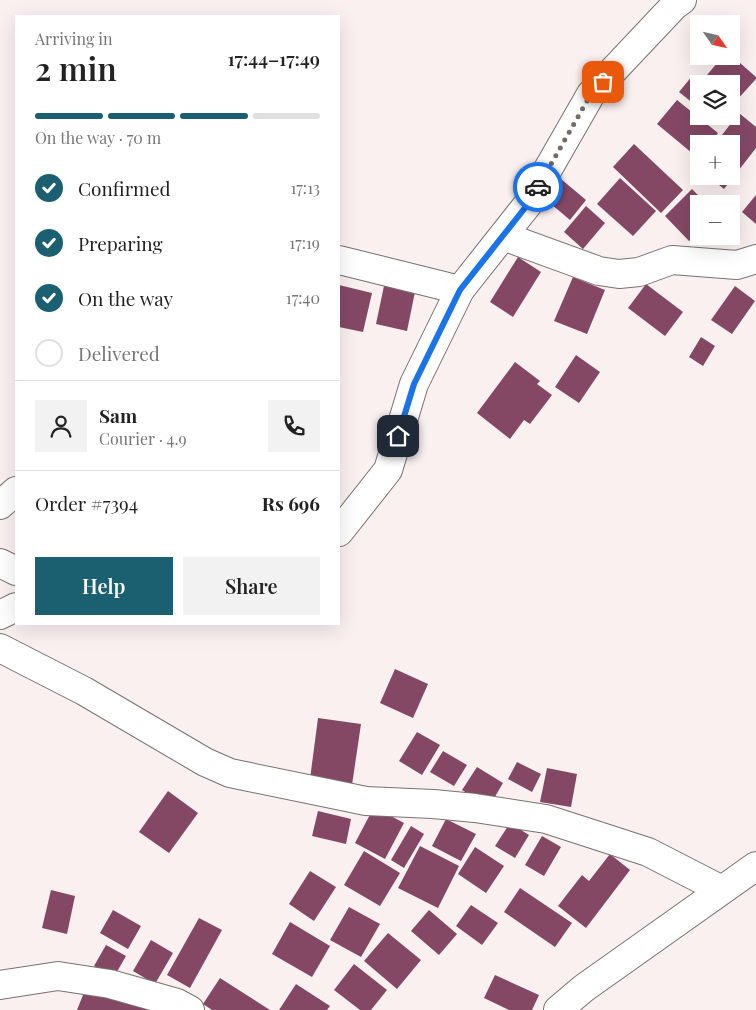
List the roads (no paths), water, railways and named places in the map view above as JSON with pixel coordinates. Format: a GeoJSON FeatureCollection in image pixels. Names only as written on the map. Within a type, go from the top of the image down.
{"type":"FeatureCollection","features":[{"type":"Feature","properties":{"kind":"street"},"geometry":{"type":"LineString","coordinates":[[340,531],[388,470],[414,384],[460,290],[528,204],[591,94],[675,5],[682,0]]}},
{"type":"Feature","properties":{"kind":"street"},"geometry":{"type":"LineString","coordinates":[[503,236],[599,271],[619,274],[638,272],[672,260],[737,265],[756,259]]}},
{"type":"Feature","properties":{"kind":"street"},"geometry":{"type":"LineString","coordinates":[[340,260],[460,290]]}},
{"type":"Feature","properties":{"kind":"street"},"geometry":{"type":"LineString","coordinates":[[0,505],[15,492]]}},
{"type":"Feature","properties":{"kind":"street"},"geometry":{"type":"LineString","coordinates":[[0,563],[15,570]]}},
{"type":"Feature","properties":{"kind":"street"},"geometry":{"type":"LineString","coordinates":[[0,615],[15,608]]}},
{"type":"Feature","properties":{"kind":"street"},"geometry":{"type":"LineString","coordinates":[[0,648],[84,691],[205,762],[230,773],[366,801],[467,807],[546,819],[648,852],[722,890]]}},
{"type":"Feature","properties":{"kind":"street"},"geometry":{"type":"LineString","coordinates":[[558,1010],[584,988],[756,866]]}},
{"type":"Feature","properties":{"kind":"street"},"geometry":{"type":"LineString","coordinates":[[0,985],[58,976],[110,984],[176,1003],[190,1010]]}}]}
